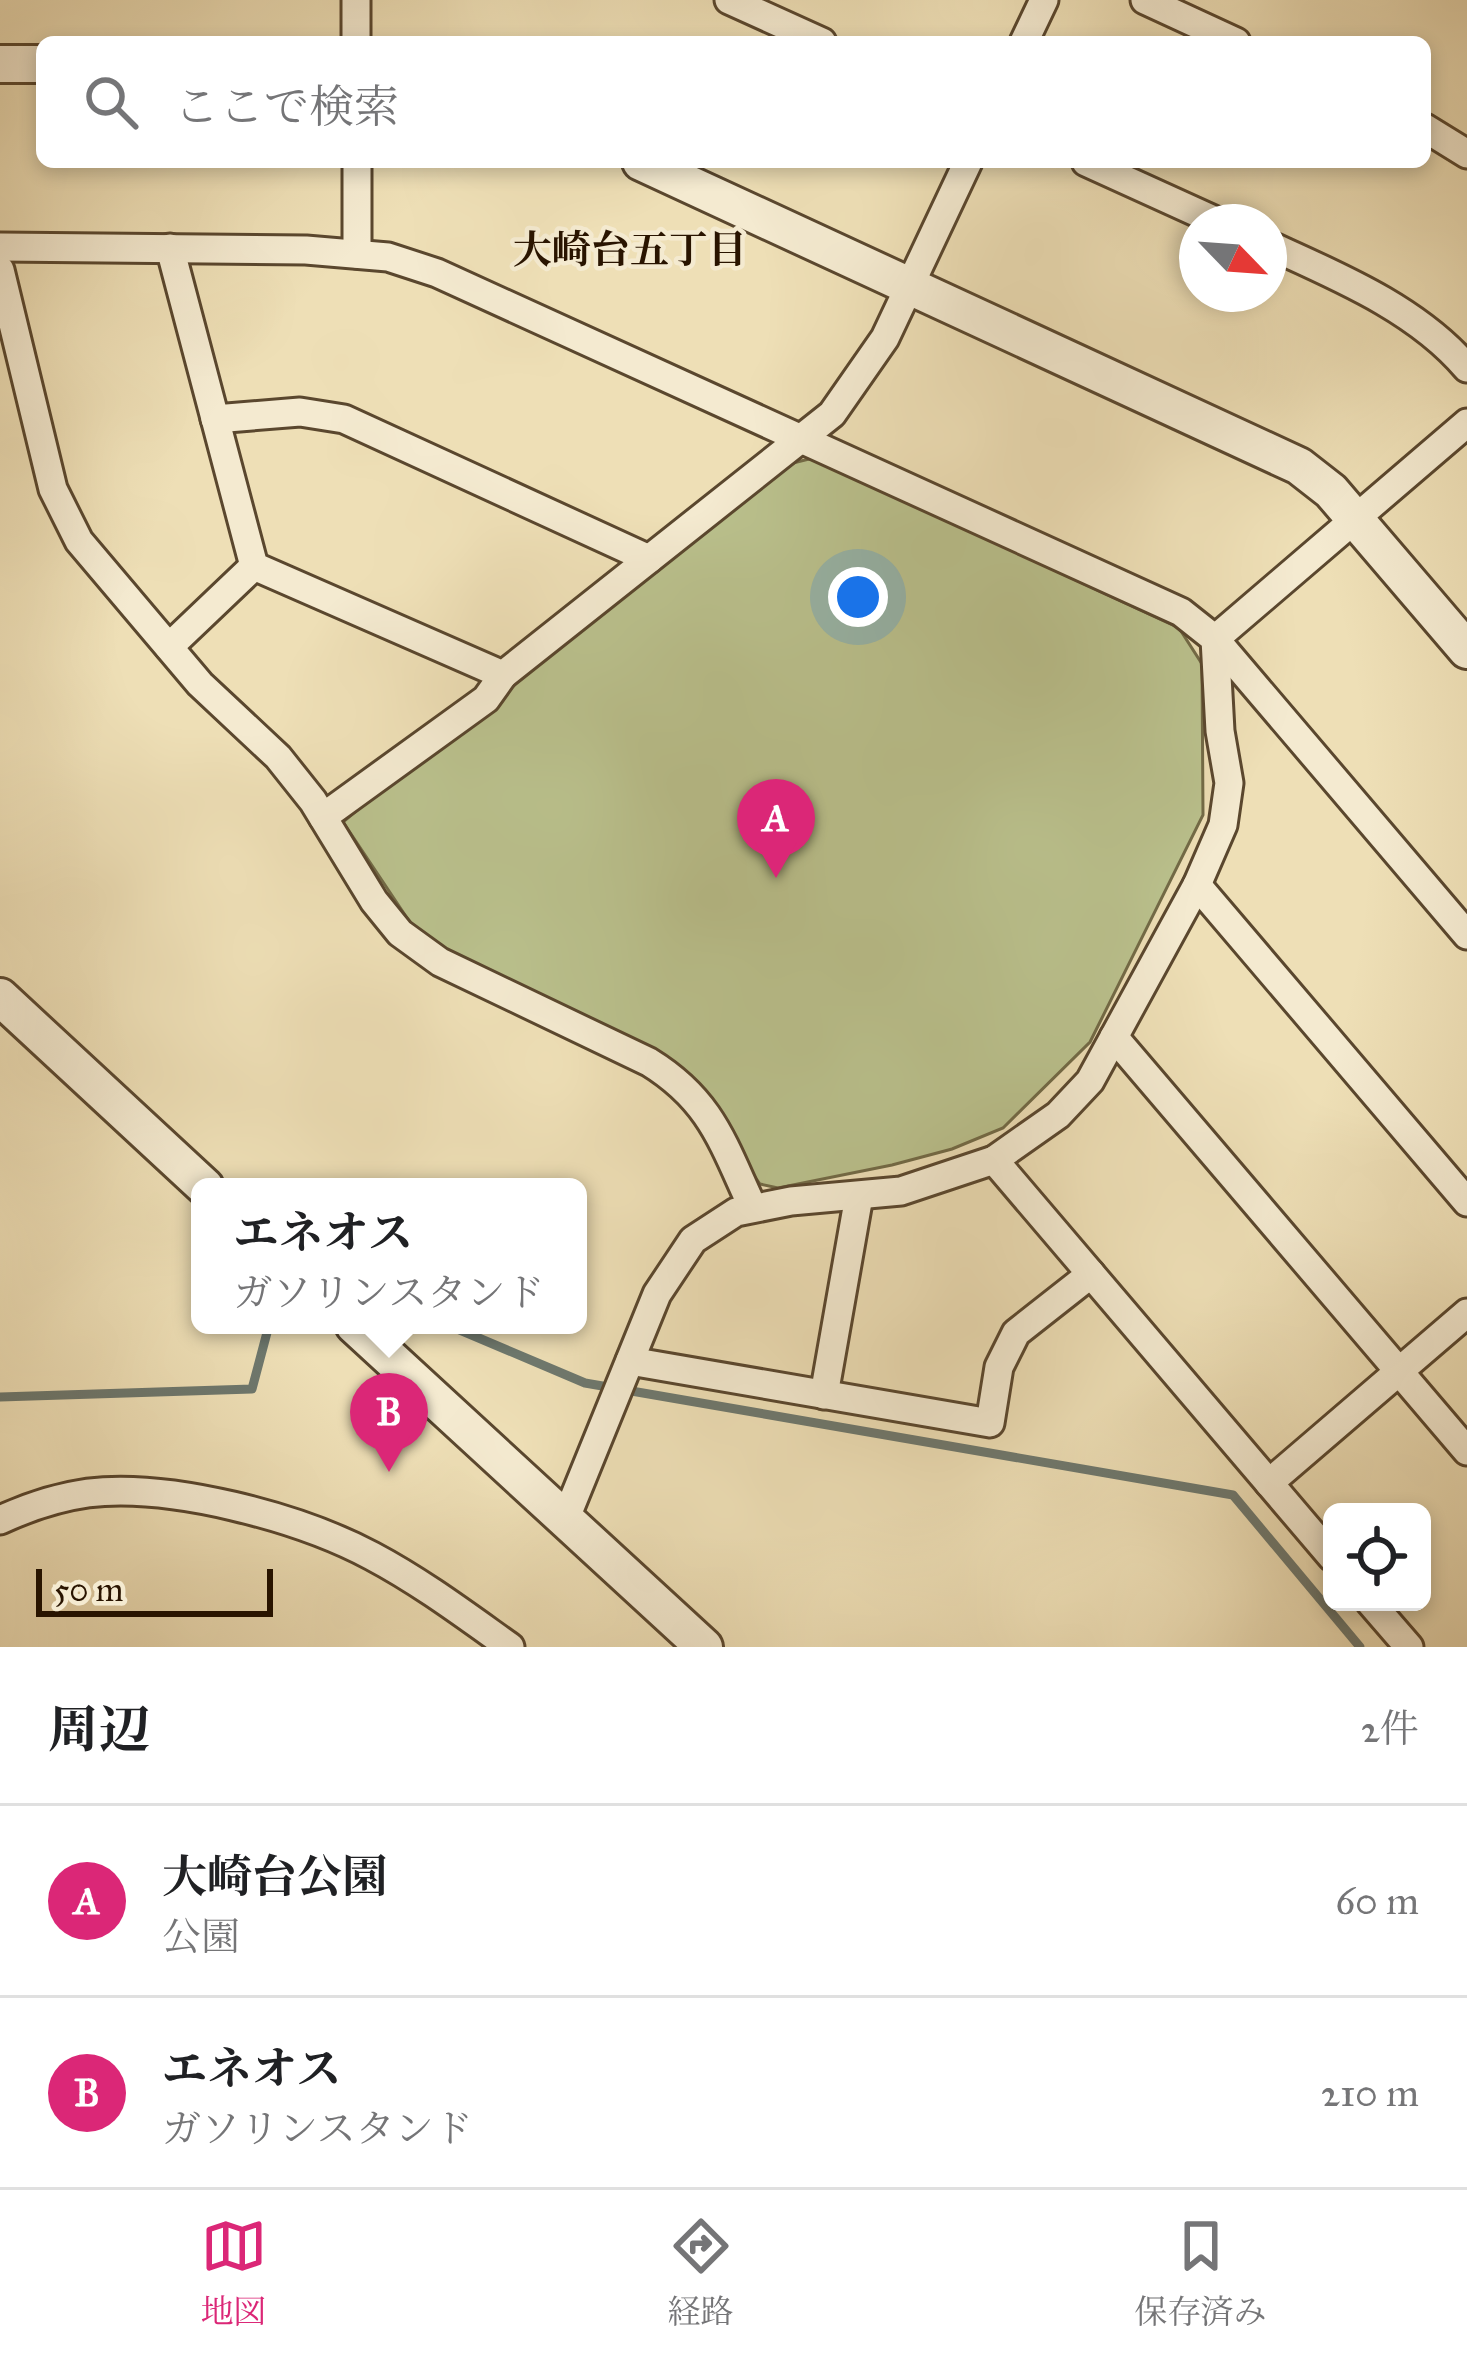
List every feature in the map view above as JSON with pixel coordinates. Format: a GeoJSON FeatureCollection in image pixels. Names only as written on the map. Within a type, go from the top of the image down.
{"type":"FeatureCollection","features":[{"type":"Feature","properties":{"kind":"street"},"geometry":{"type":"LineString","coordinates":[[356,0],[356,36]]}},
{"type":"Feature","properties":{"kind":"street"},"geometry":{"type":"LineString","coordinates":[[729,0],[808,36]]}},
{"type":"Feature","properties":{"kind":"street"},"geometry":{"type":"LineString","coordinates":[[1027,36],[1044,0]]}},
{"type":"Feature","properties":{"kind":"street"},"geometry":{"type":"LineString","coordinates":[[1144,0],[1223,36]]}},
{"type":"Feature","properties":{"kind":"street"},"geometry":{"type":"LineString","coordinates":[[0,64],[36,64]]}},
{"type":"Feature","properties":{"kind":"street"},"geometry":{"type":"LineString","coordinates":[[1431,132],[1467,154]]}},
{"type":"Feature","properties":{"kind":"street"},"geometry":{"type":"LineString","coordinates":[[357,168],[357,254]]}},
{"type":"Feature","properties":{"kind":"street"},"geometry":{"type":"LineString","coordinates":[[654,168],[1299,466],[1331,491],[1467,650]]}},
{"type":"Feature","properties":{"kind":"street"},"geometry":{"type":"LineString","coordinates":[[322,817],[486,699],[503,675],[832,414],[862,375],[911,285],[965,168]]}},
{"type":"Feature","properties":{"kind":"street"},"geometry":{"type":"LineString","coordinates":[[1099,168],[1179,204]]}},
{"type":"Feature","properties":{"kind":"street"},"geometry":{"type":"LineString","coordinates":[[0,247],[388,257],[436,273],[1181,612],[1215,639],[1467,934]]}},
{"type":"Feature","properties":{"kind":"street"},"geometry":{"type":"LineString","coordinates":[[170,248],[254,566]]}},
{"type":"Feature","properties":{"kind":"street"},"geometry":{"type":"LineString","coordinates":[[1287,253],[1365,290],[1416,324],[1467,368]]}},
{"type":"Feature","properties":{"kind":"street"},"geometry":{"type":"LineString","coordinates":[[0,270],[53,489],[79,541],[200,684],[278,757],[400,933],[440,962],[649,1062],[681,1082],[711,1119],[753,1208]]}},
{"type":"Feature","properties":{"kind":"street"},"geometry":{"type":"LineString","coordinates":[[215,419],[299,412],[344,419],[649,559]]}},
{"type":"Feature","properties":{"kind":"street"},"geometry":{"type":"LineString","coordinates":[[1215,639],[1467,423]]}},
{"type":"Feature","properties":{"kind":"street"},"geometry":{"type":"LineString","coordinates":[[169,647],[254,566]]}},
{"type":"Feature","properties":{"kind":"street"},"geometry":{"type":"LineString","coordinates":[[254,566],[503,675]]}},
{"type":"Feature","properties":{"kind":"street"},"geometry":{"type":"LineString","coordinates":[[565,1520],[657,1294],[693,1240],[736,1212],[901,1191],[994,1160],[1058,1115],[1090,1081],[1197,885],[1223,825],[1229,783],[1220,731],[1215,639]]}},
{"type":"Feature","properties":{"kind":"street"},"geometry":{"type":"LineString","coordinates":[[1197,885],[1467,1202]]}},
{"type":"Feature","properties":{"kind":"street"},"geometry":{"type":"LineString","coordinates":[[0,997],[195,1178]]}},
{"type":"Feature","properties":{"kind":"street"},"geometry":{"type":"LineString","coordinates":[[1114,1037],[1467,1451]]}},
{"type":"Feature","properties":{"kind":"street"},"geometry":{"type":"LineString","coordinates":[[994,1160],[1323,1546]]}},
{"type":"Feature","properties":{"kind":"street"},"geometry":{"type":"LineString","coordinates":[[824,1395],[859,1196]]}},
{"type":"Feature","properties":{"kind":"street"},"geometry":{"type":"LineString","coordinates":[[630,1360],[990,1424],[999,1366],[1016,1333],[1091,1274]]}},
{"type":"Feature","properties":{"kind":"street"},"geometry":{"type":"LineString","coordinates":[[1269,1483],[1467,1313]]}},
{"type":"Feature","properties":{"kind":"street"},"geometry":{"type":"LineString","coordinates":[[364,1334],[704,1647]]}},
{"type":"Feature","properties":{"kind":"street"},"geometry":{"type":"LineString","coordinates":[[2,1514],[87,1493],[138,1493],[263,1514],[370,1554],[425,1586],[510,1647]]}},
{"type":"Feature","properties":{"kind":"street"},"geometry":{"type":"LineString","coordinates":[[1378,1611],[1408,1647]]}},
{"type":"Feature","properties":{"kind":"green space"},"geometry":{"type":"Polygon","coordinates":[[[813,458],[1179,628],[1202,664],[1203,815],[1090,1042],[1003,1128],[952,1149],[892,1165],[778,1188],[760,1184],[676,1067],[457,961],[417,933],[343,822],[493,696],[793,463],[813,458]]]}},
{"type":"Feature","properties":{"kind":"waterway"},"geometry":{"type":"LineString","coordinates":[[0,1397],[252,1389],[267,1334]]}},
{"type":"Feature","properties":{"kind":"waterway"},"geometry":{"type":"LineString","coordinates":[[469,1334],[585,1383],[1233,1495],[1360,1647]]}},
{"type":"Feature","properties":{"kind":"place","name":"大崎台公園"},"geometry":{"type":"Point","coordinates":[776,878]}},
{"type":"Feature","properties":{"kind":"place","name":"エネオス"},"geometry":{"type":"Point","coordinates":[389,1472]}},
{"type":"Feature","properties":{"kind":"district","name":"大崎台五丁目"},"geometry":{"type":"Point","coordinates":[630,249]}}]}
